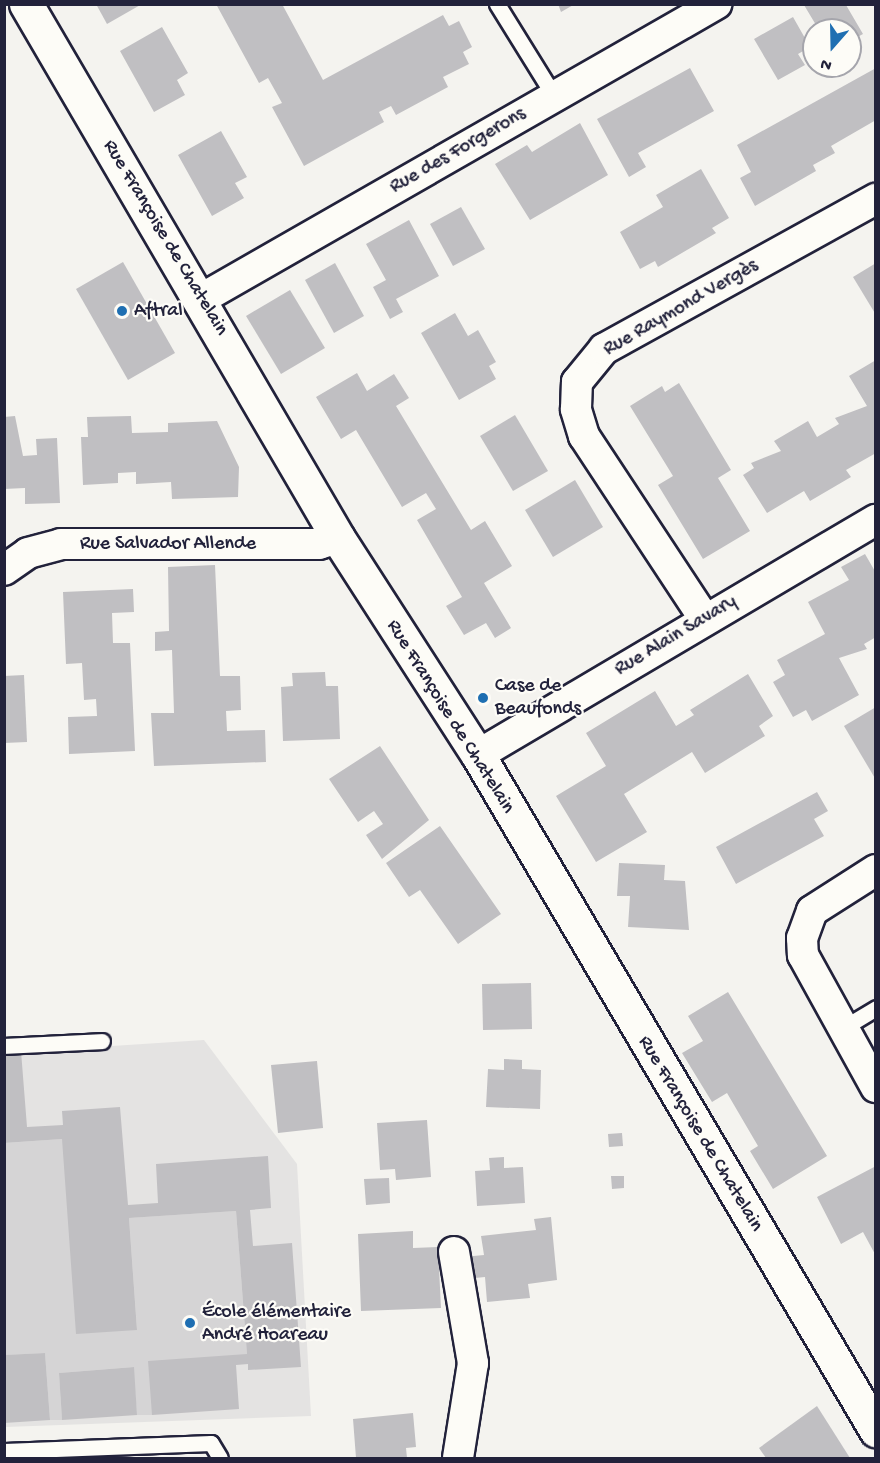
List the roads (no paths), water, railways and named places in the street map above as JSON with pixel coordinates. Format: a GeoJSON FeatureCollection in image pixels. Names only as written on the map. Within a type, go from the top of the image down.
{"type":"FeatureCollection","features":[{"type":"Feature","properties":{"kind":"street","name":"Rue Françoise de Chatelain"},"geometry":{"type":"LineString","coordinates":[[26,4],[201,298],[338,538],[478,755],[876,1430]]}},
{"type":"Feature","properties":{"kind":"street","name":"Rue des Forgerons"},"geometry":{"type":"LineString","coordinates":[[201,298],[716,4]]}},
{"type":"Feature","properties":{"kind":"street","name":"Rue Raymond Vergès"},"geometry":{"type":"LineString","coordinates":[[704,618],[584,436],[576,409],[577,382],[604,349],[876,199]]}},
{"type":"Feature","properties":{"kind":"street","name":"Rue Alain Savary"},"geometry":{"type":"LineString","coordinates":[[478,755],[704,618],[876,520]]}},
{"type":"Feature","properties":{"kind":"street","name":"Rue Salvador Allende"},"geometry":{"type":"LineString","coordinates":[[4,570],[28,553],[61,544],[319,544],[338,538]]}},
{"type":"Feature","properties":{"kind":"street"},"geometry":{"type":"LineString","coordinates":[[876,870],[812,911],[806,922],[803,955],[876,1087]]}},
{"type":"Feature","properties":{"kind":"street"},"geometry":{"type":"LineString","coordinates":[[454,1252],[473,1363],[458,1458]]}},
{"type":"Feature","properties":{"kind":"lane"},"geometry":{"type":"LineString","coordinates":[[497,4],[554,96]]}},
{"type":"Feature","properties":{"kind":"lane"},"geometry":{"type":"LineString","coordinates":[[843,1028],[876,1008]]}},
{"type":"Feature","properties":{"kind":"lane"},"geometry":{"type":"LineString","coordinates":[[4,1046],[102,1041]]}},
{"type":"Feature","properties":{"kind":"lane"},"geometry":{"type":"LineString","coordinates":[[4,1451],[211,1443],[220,1458]]}},
{"type":"Feature","properties":{"kind":"place","name":"Aftral"},"geometry":{"type":"Point","coordinates":[122,311]}},
{"type":"Feature","properties":{"kind":"place","name":"Case de Beaufonds"},"geometry":{"type":"Point","coordinates":[483,698]}},
{"type":"Feature","properties":{"kind":"place","name":"École élémentaire André Hoareau"},"geometry":{"type":"Point","coordinates":[190,1323]}}]}
